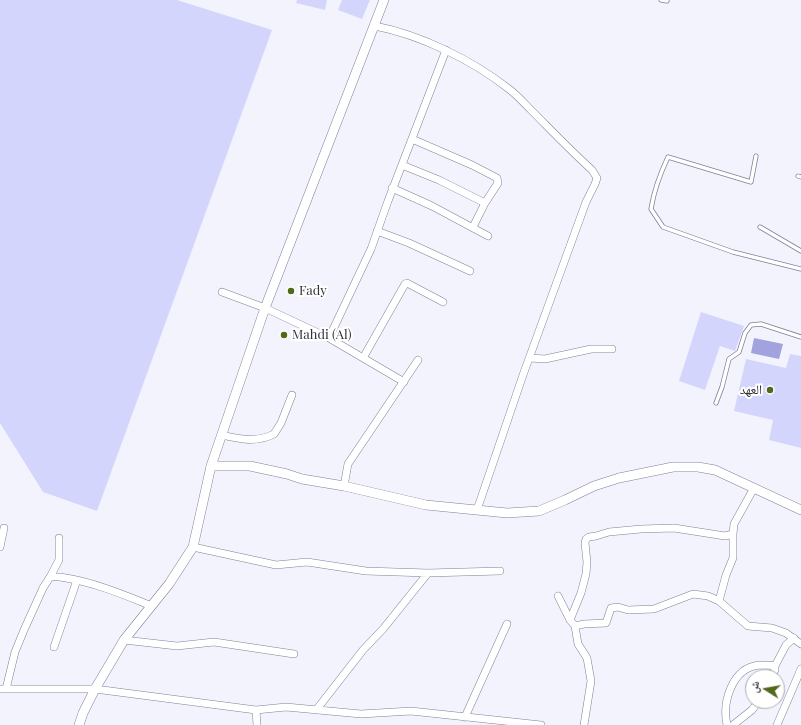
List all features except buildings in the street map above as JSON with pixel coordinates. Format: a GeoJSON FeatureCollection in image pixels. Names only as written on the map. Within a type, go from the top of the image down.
{"type":"FeatureCollection","features":[{"type":"Feature","properties":{"kind":"street"},"geometry":{"type":"LineString","coordinates":[[79,725],[83,713],[95,689],[124,640],[173,578],[193,547],[211,466],[265,308],[384,0]]}},
{"type":"Feature","properties":{"kind":"street"},"geometry":{"type":"LineString","coordinates":[[374,26],[394,30],[446,50],[510,89],[592,170],[597,178],[586,202],[477,510]]}},
{"type":"Feature","properties":{"kind":"street"},"geometry":{"type":"LineString","coordinates":[[329,338],[371,249],[392,188],[446,50]]}},
{"type":"Feature","properties":{"kind":"street"},"geometry":{"type":"LineString","coordinates":[[412,139],[472,165],[497,178],[498,183],[485,203],[473,227]]}},
{"type":"Feature","properties":{"kind":"street"},"geometry":{"type":"LineString","coordinates":[[402,165],[439,180],[485,203]]}},
{"type":"Feature","properties":{"kind":"street"},"geometry":{"type":"LineString","coordinates":[[392,188],[432,206],[488,236]]}},
{"type":"Feature","properties":{"kind":"street"},"geometry":{"type":"LineString","coordinates":[[378,231],[409,243],[470,271]]}},
{"type":"Feature","properties":{"kind":"street"},"geometry":{"type":"LineString","coordinates":[[363,358],[405,284],[407,283],[418,288],[443,302]]}},
{"type":"Feature","properties":{"kind":"street"},"geometry":{"type":"LineString","coordinates":[[222,292],[265,308],[329,338],[404,382]]}},
{"type":"Feature","properties":{"kind":"street"},"geometry":{"type":"LineString","coordinates":[[530,358],[545,359],[591,349],[612,349]]}},
{"type":"Feature","properties":{"kind":"street"},"geometry":{"type":"LineString","coordinates":[[344,486],[348,464],[418,360]]}},
{"type":"Feature","properties":{"kind":"street"},"geometry":{"type":"LineString","coordinates":[[221,435],[239,440],[250,440],[274,434],[281,423],[292,395]]}},
{"type":"Feature","properties":{"kind":"street"},"geometry":{"type":"LineString","coordinates":[[211,466],[250,466],[288,474],[302,479],[344,486],[426,505],[507,513],[539,511],[594,486],[619,478],[673,467],[698,468],[715,470],[801,510]]}},
{"type":"Feature","properties":{"kind":"street"},"geometry":{"type":"LineString","coordinates":[[719,601],[726,575],[733,558],[734,524],[754,488]]}},
{"type":"Feature","properties":{"kind":"street"},"geometry":{"type":"LineString","coordinates":[[0,547],[4,528]]}},
{"type":"Feature","properties":{"kind":"street"},"geometry":{"type":"LineString","coordinates":[[570,620],[581,593],[586,574],[587,562],[585,543],[586,539],[589,537],[609,532],[674,528],[724,536],[733,534]]}},
{"type":"Feature","properties":{"kind":"street"},"geometry":{"type":"LineString","coordinates":[[59,538],[59,560],[43,588],[24,630],[3,689],[95,689],[256,710],[286,707],[361,714],[411,711],[541,725]]}},
{"type":"Feature","properties":{"kind":"street"},"geometry":{"type":"LineString","coordinates":[[193,547],[276,565],[307,562],[366,570],[428,573],[500,571]]}},
{"type":"Feature","properties":{"kind":"street"},"geometry":{"type":"LineString","coordinates":[[317,709],[363,650],[383,629],[428,573]]}},
{"type":"Feature","properties":{"kind":"street"},"geometry":{"type":"LineString","coordinates":[[50,577],[77,580],[116,591],[152,606]]}},
{"type":"Feature","properties":{"kind":"street"},"geometry":{"type":"LineString","coordinates":[[54,647],[77,580]]}},
{"type":"Feature","properties":{"kind":"street"},"geometry":{"type":"LineString","coordinates":[[575,626],[606,623],[611,608],[614,607],[628,610],[654,608],[693,594],[708,596],[719,601],[748,626],[772,628],[786,633],[801,644]]}},
{"type":"Feature","properties":{"kind":"street"},"geometry":{"type":"LineString","coordinates":[[558,596],[570,620],[575,626],[578,644],[587,658],[591,681],[584,725]]}},
{"type":"Feature","properties":{"kind":"street"},"geometry":{"type":"LineString","coordinates":[[465,717],[507,624]]}},
{"type":"Feature","properties":{"kind":"street"},"geometry":{"type":"LineString","coordinates":[[727,725],[726,709],[729,692],[737,677],[758,665],[775,666],[786,645],[794,638]]}},
{"type":"Feature","properties":{"kind":"street"},"geometry":{"type":"LineString","coordinates":[[124,640],[177,646],[214,642],[294,654]]}},
{"type":"Feature","properties":{"kind":"street"},"geometry":{"type":"LineString","coordinates":[[777,725],[801,669]]}},
{"type":"Feature","properties":{"kind":"street"},"geometry":{"type":"LineString","coordinates":[[733,725],[753,709]]}},
{"type":"Feature","properties":{"kind":"street"},"geometry":{"type":"LineString","coordinates":[[256,710],[257,725]]}},
{"type":"Feature","properties":{"kind":"lane"},"geometry":{"type":"LineString","coordinates":[[662,0],[667,1]]}},
{"type":"Feature","properties":{"kind":"lane"},"geometry":{"type":"LineString","coordinates":[[756,156],[751,182],[668,157],[655,188],[651,209],[663,227],[733,252],[801,269]]}},
{"type":"Feature","properties":{"kind":"lane"},"geometry":{"type":"LineString","coordinates":[[760,227],[801,251]]}},
{"type":"Feature","properties":{"kind":"lane"},"geometry":{"type":"LineString","coordinates":[[716,403],[729,359],[739,352],[751,324],[766,326],[801,338]]}},
{"type":"Feature","properties":{"kind":"shaded area"},"geometry":{"type":"Polygon","coordinates":[[[0,0],[177,0],[272,30],[97,511],[43,492],[0,423],[0,0]]]}},
{"type":"Feature","properties":{"kind":"shaded area"},"geometry":{"type":"Polygon","coordinates":[[[297,0],[327,0],[325,10],[296,3],[297,0]]]}},
{"type":"Feature","properties":{"kind":"shaded area"},"geometry":{"type":"Polygon","coordinates":[[[342,0],[370,0],[362,19],[338,10],[342,0]]]}},
{"type":"Feature","properties":{"kind":"shaded area"},"geometry":{"type":"Polygon","coordinates":[[[701,312],[744,326],[735,351],[720,346],[705,390],[679,381],[701,312]]]}},
{"type":"Feature","properties":{"kind":"shaded area"},"geometry":{"type":"Polygon","coordinates":[[[754,338],[783,344],[779,359],[751,353],[754,338]]]}},
{"type":"Feature","properties":{"kind":"shaded area","name":"العهد"},"geometry":{"type":"Polygon","coordinates":[[[790,354],[801,356],[801,448],[769,440],[773,420],[734,411],[746,359],[786,368],[790,354]]]}},
{"type":"Feature","properties":{"kind":"place","name":"Fady"},"geometry":{"type":"Point","coordinates":[291,291]}},
{"type":"Feature","properties":{"kind":"place","name":"Mahdi (Al)"},"geometry":{"type":"Point","coordinates":[284,335]}},
{"type":"Feature","properties":{"kind":"place","name":"العهد"},"geometry":{"type":"Point","coordinates":[770,390]}}]}
